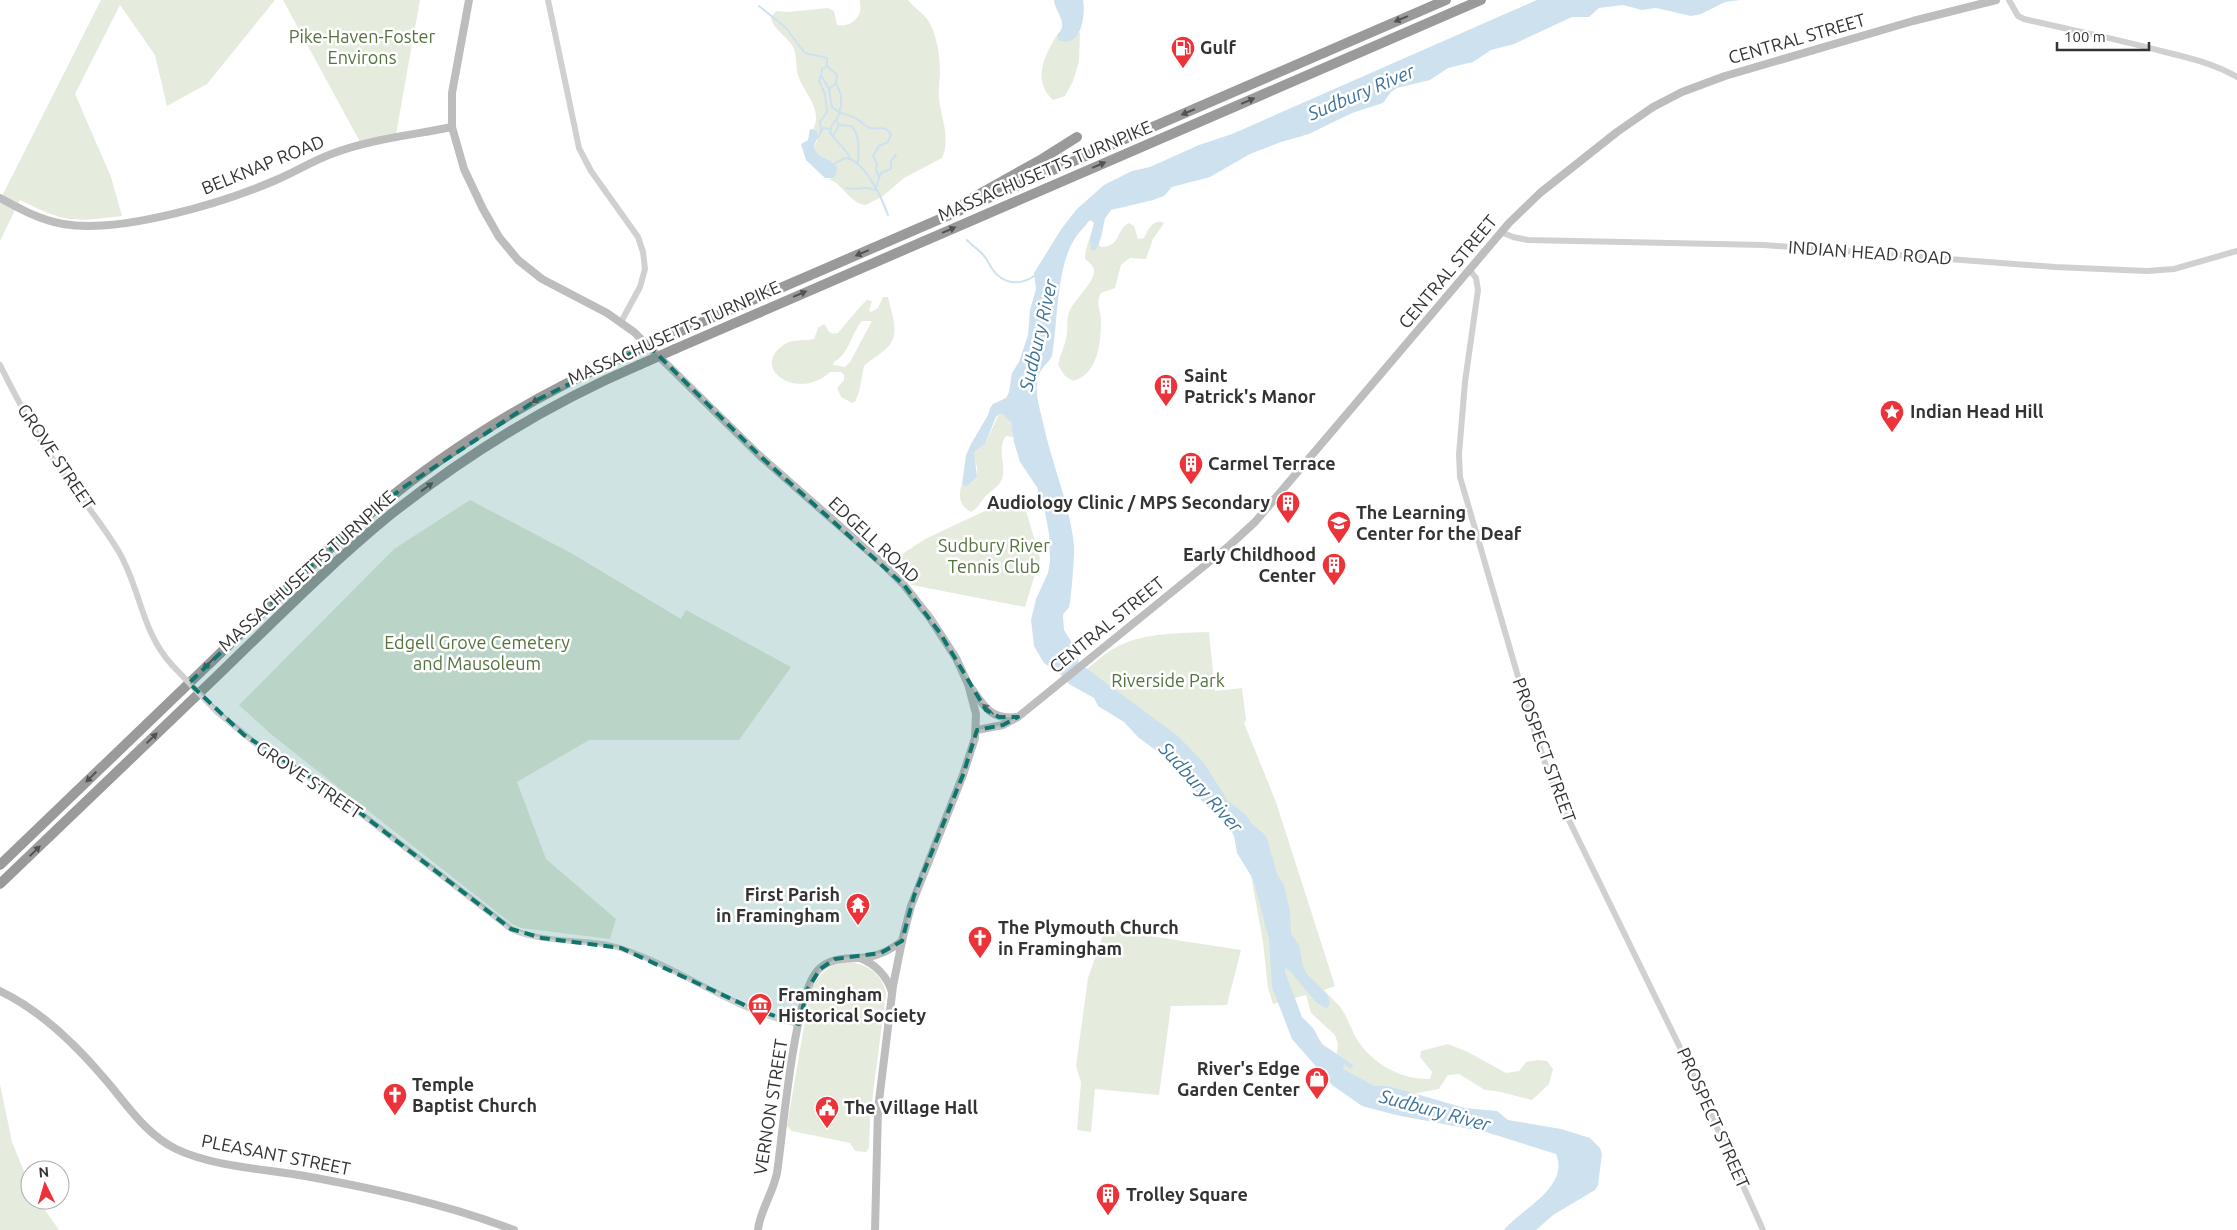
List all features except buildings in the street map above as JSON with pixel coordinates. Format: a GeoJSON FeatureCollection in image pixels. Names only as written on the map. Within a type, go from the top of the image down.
{"type":"FeatureCollection","features":[{"type":"Feature","properties":{"kind":"highway","name":"MASSACHUSETTS TURNPIKE"},"geometry":{"type":"LineString","coordinates":[[0,865],[314,563],[383,503],[438,462],[528,405],[573,380],[665,338],[1446,0]]}},
{"type":"Feature","properties":{"kind":"highway","name":"MASSACHUSETTS TURNPIKE"},"geometry":{"type":"LineString","coordinates":[[0,884],[306,590],[391,515],[445,474],[515,429],[578,393],[675,349],[1481,0]]}},
{"type":"Feature","properties":{"kind":"highway"},"geometry":{"type":"LineString","coordinates":[[879,246],[1042,159],[1077,137]]}},
{"type":"Feature","properties":{"kind":"main road","name":"EDGELL ROAD"},"geometry":{"type":"LineString","coordinates":[[469,0],[452,93],[452,128],[464,169],[493,228],[512,253],[542,279],[621,322],[641,338],[766,461],[878,560],[904,585],[945,640],[968,684],[974,705],[977,730],[961,782],[914,896],[902,941],[892,994],[878,1109],[875,1230]]}},
{"type":"Feature","properties":{"kind":"main road","name":"CENTRAL STREET"},"geometry":{"type":"LineString","coordinates":[[977,730],[1003,725],[1018,717],[1230,545],[1255,522],[1501,232],[1532,200],[1617,132],[1648,110],[1682,92],[1725,76],[1899,25],[1996,0]]}},
{"type":"Feature","properties":{"kind":"main road","name":"BELKNAP ROAD"},"geometry":{"type":"LineString","coordinates":[[0,198],[33,215],[61,224],[82,226],[118,223],[169,214],[233,196],[276,180],[341,150],[452,128]]}},
{"type":"Feature","properties":{"kind":"main road"},"geometry":{"type":"LineString","coordinates":[[968,684],[990,713],[999,717],[1018,717]]}},
{"type":"Feature","properties":{"kind":"main road","name":"VERNON STREET"},"geometry":{"type":"LineString","coordinates":[[756,1230],[770,1199],[776,1177],[804,996],[816,973],[824,965],[835,960],[881,953],[902,941]]}},
{"type":"Feature","properties":{"kind":"main road"},"geometry":{"type":"LineString","coordinates":[[854,957],[878,969],[888,983],[892,994]]}},
{"type":"Feature","properties":{"kind":"main road","name":"PLEASANT STREET"},"geometry":{"type":"LineString","coordinates":[[0,991],[24,1004],[56,1030],[95,1068],[145,1126],[159,1138],[176,1148],[204,1159],[357,1186],[413,1198],[514,1230]]}},
{"type":"Feature","properties":{"kind":"street"},"geometry":{"type":"LineString","coordinates":[[548,0],[579,148],[591,171],[638,237],[643,252],[645,269],[640,287],[621,322]]}},
{"type":"Feature","properties":{"kind":"street"},"geometry":{"type":"LineString","coordinates":[[2009,0],[2018,16],[2024,19],[2192,59],[2212,65],[2237,77]]}},
{"type":"Feature","properties":{"kind":"street","name":"INDIAN HEAD ROAD"},"geometry":{"type":"LineString","coordinates":[[1501,232],[1528,240],[1764,245],[2046,266],[2147,271],[2174,269],[2237,251]]}},
{"type":"Feature","properties":{"kind":"street","name":"PROSPECT STREET"},"geometry":{"type":"LineString","coordinates":[[1469,269],[1476,278],[1478,290],[1465,382],[1460,477],[1528,711],[1549,775],[1566,815],[1691,1070],[1763,1230]]}},
{"type":"Feature","properties":{"kind":"street","name":"GROVE STREET"},"geometry":{"type":"LineString","coordinates":[[0,365],[19,403],[42,442],[119,553],[132,581],[149,632],[172,665],[217,712],[266,752],[330,789],[511,929],[542,938],[620,948],[658,963],[763,1013],[799,1024]]}},
{"type":"Feature","properties":{"kind":"highlighted area"},"geometry":{"type":"Polygon","coordinates":[[[648,345],[760,456],[904,585],[940,633],[986,710],[999,717],[1018,717],[1003,725],[977,730],[963,775],[914,896],[902,941],[881,953],[835,959],[820,969],[807,990],[799,1024],[751,1008],[621,948],[542,938],[511,929],[329,789],[244,735],[189,683],[314,563],[401,489],[535,401],[648,345]]]}},
{"type":"Feature","properties":{"kind":"green space"},"geometry":{"type":"Polygon","coordinates":[[[101,0],[275,0],[207,84],[167,106],[155,55],[120,5],[75,94],[111,177],[122,216],[80,220],[70,219],[48,213],[20,200],[0,241],[0,200],[101,0]]]}},
{"type":"Feature","properties":{"kind":"green space","name":"Pike-Haven-Foster Environs"},"geometry":{"type":"Polygon","coordinates":[[[283,0],[420,0],[396,134],[360,142],[283,0]]]}},
{"type":"Feature","properties":{"kind":"green space"},"geometry":{"type":"Polygon","coordinates":[[[860,0],[908,0],[929,22],[939,53],[939,98],[946,136],[945,151],[942,158],[904,178],[883,196],[866,205],[855,201],[829,179],[833,178],[829,160],[819,155],[814,148],[817,141],[816,130],[813,129],[816,115],[798,75],[794,49],[774,26],[771,18],[776,11],[787,12],[828,8],[834,11],[837,25],[844,25],[851,23],[859,16],[860,0]]]}},
{"type":"Feature","properties":{"kind":"green space"},"geometry":{"type":"Polygon","coordinates":[[[1080,32],[1079,61],[1073,81],[1065,96],[1053,100],[1043,85],[1042,68],[1044,60],[1057,35],[1058,40],[1069,41],[1080,32]]]}},
{"type":"Feature","properties":{"kind":"green space"},"geometry":{"type":"Polygon","coordinates":[[[1111,210],[1105,218],[1099,245],[1101,247],[1112,244],[1129,223],[1134,226],[1138,239],[1144,238],[1154,223],[1164,223],[1153,239],[1146,259],[1130,258],[1121,265],[1115,288],[1101,293],[1098,303],[1101,329],[1096,357],[1088,372],[1081,378],[1073,381],[1065,376],[1058,365],[1066,339],[1068,316],[1071,308],[1094,275],[1093,267],[1085,259],[1094,223],[1091,220],[1111,210]]]}},
{"type":"Feature","properties":{"kind":"green space"},"geometry":{"type":"Polygon","coordinates":[[[883,297],[888,297],[894,324],[893,337],[886,349],[864,366],[855,402],[852,403],[841,397],[837,388],[844,380],[844,375],[841,372],[830,372],[817,381],[804,384],[791,383],[781,378],[774,370],[772,362],[776,352],[787,343],[814,339],[818,328],[824,324],[830,333],[838,333],[867,300],[872,301],[869,310],[871,312],[878,308],[883,297]],[[862,321],[847,349],[833,365],[845,367],[850,362],[872,321],[862,321]]]}},
{"type":"Feature","properties":{"kind":"green space"},"geometry":{"type":"Polygon","coordinates":[[[999,414],[1003,414],[1008,419],[1013,433],[1013,437],[1006,436],[1002,445],[1002,478],[998,485],[971,512],[964,506],[961,500],[962,484],[966,487],[977,477],[974,452],[985,444],[999,414]]]}},
{"type":"Feature","properties":{"kind":"green space","name":"Sudbury River Tennis Club"},"geometry":{"type":"Polygon","coordinates":[[[1021,494],[1040,558],[1025,607],[912,585],[890,562],[925,539],[1021,494]]]}},
{"type":"Feature","properties":{"kind":"green space","name":"Edgell Grove Cemetery and Mausoleum"},"geometry":{"type":"Polygon","coordinates":[[[470,500],[571,553],[681,619],[686,610],[791,667],[739,740],[589,740],[517,782],[546,859],[616,919],[610,939],[521,928],[512,924],[272,735],[239,705],[394,549],[470,500]]]}},
{"type":"Feature","properties":{"kind":"green space","name":"Riverside Park"},"geometry":{"type":"Polygon","coordinates":[[[1209,632],[1215,691],[1242,688],[1246,720],[1244,723],[1276,802],[1335,986],[1324,990],[1343,1011],[1358,1041],[1372,1057],[1389,1069],[1419,1079],[1430,1079],[1432,1072],[1420,1057],[1421,1051],[1448,1044],[1468,1052],[1506,1073],[1519,1071],[1526,1062],[1547,1061],[1553,1069],[1549,1084],[1532,1100],[1485,1090],[1459,1074],[1448,1075],[1439,1089],[1412,1094],[1388,1086],[1375,1086],[1342,1069],[1336,1058],[1338,1044],[1335,1035],[1311,1013],[1306,995],[1273,1004],[1268,988],[1263,942],[1250,870],[1238,837],[1139,717],[1071,684],[1107,653],[1130,641],[1164,634],[1209,632]]]}},
{"type":"Feature","properties":{"kind":"green space"},"geometry":{"type":"Polygon","coordinates":[[[1105,929],[1241,950],[1227,1005],[1171,1006],[1159,1095],[1095,1089],[1091,1132],[1077,1130],[1081,1082],[1076,1066],[1088,978],[1105,929]]]}},
{"type":"Feature","properties":{"kind":"green space"},"geometry":{"type":"Polygon","coordinates":[[[846,962],[860,964],[872,970],[881,980],[886,993],[870,1117],[869,1148],[866,1152],[855,1151],[850,1143],[792,1131],[787,1126],[810,991],[816,980],[824,972],[834,965],[846,962]]]}},
{"type":"Feature","properties":{"kind":"green space"},"geometry":{"type":"Polygon","coordinates":[[[0,1084],[12,1142],[20,1162],[20,1210],[45,1210],[59,1230],[0,1230],[0,1084]]]}},
{"type":"Feature","properties":{"kind":"water"},"geometry":{"type":"Polygon","coordinates":[[[1054,0],[1083,0],[1084,14],[1082,22],[1077,36],[1072,40],[1066,42],[1058,40],[1057,35],[1061,31],[1062,22],[1054,0]]]}},
{"type":"Feature","properties":{"kind":"water","name":"Sudbury River"},"geometry":{"type":"Polygon","coordinates":[[[1537,0],[1740,0],[1725,2],[1701,14],[1691,16],[1656,8],[1642,10],[1623,5],[1599,8],[1589,17],[1572,17],[1514,44],[1491,50],[1473,62],[1448,68],[1430,80],[1397,88],[1391,92],[1383,103],[1352,113],[1309,134],[1250,154],[1210,177],[1172,187],[1164,196],[1153,200],[1111,210],[1105,218],[1096,250],[1091,250],[1090,238],[1094,223],[1091,220],[1077,235],[1068,252],[1058,296],[1052,356],[1040,371],[1037,384],[1037,397],[1069,516],[1074,546],[1071,596],[1069,607],[1063,616],[1064,630],[1074,646],[1079,663],[1178,736],[1204,763],[1228,801],[1246,815],[1251,823],[1267,838],[1277,874],[1284,885],[1290,912],[1291,934],[1299,945],[1303,966],[1306,973],[1327,994],[1330,1003],[1327,1009],[1316,1002],[1290,971],[1285,968],[1302,1017],[1313,1028],[1322,1044],[1353,1065],[1350,1069],[1344,1064],[1343,1069],[1375,1086],[1388,1086],[1465,1108],[1497,1111],[1508,1120],[1561,1129],[1590,1138],[1600,1148],[1602,1154],[1598,1185],[1595,1190],[1553,1215],[1536,1230],[1504,1230],[1550,1187],[1556,1177],[1558,1166],[1556,1154],[1486,1132],[1396,1115],[1362,1106],[1332,1085],[1292,1039],[1272,987],[1269,939],[1253,879],[1237,853],[1234,836],[1230,828],[1198,797],[1167,759],[1138,737],[1124,722],[1098,706],[1094,698],[1069,684],[1059,673],[1044,663],[1034,646],[1031,620],[1036,599],[1048,573],[1050,561],[1049,534],[1045,512],[1037,487],[1020,462],[1011,423],[1003,414],[999,414],[996,417],[985,444],[974,452],[977,477],[966,487],[962,484],[966,455],[971,444],[990,408],[993,404],[1006,398],[1009,392],[1012,373],[1019,362],[1028,335],[1030,310],[1036,289],[1034,273],[1062,228],[1077,209],[1104,185],[1132,171],[1150,167],[1199,145],[1232,134],[1537,0]]]}},
{"type":"Feature","properties":{"kind":"water"},"geometry":{"type":"Polygon","coordinates":[[[810,129],[816,130],[817,133],[814,148],[819,155],[837,167],[836,175],[833,178],[825,178],[806,160],[801,144],[808,140],[810,129]]]}},
{"type":"Feature","properties":{"kind":"waterway"},"geometry":{"type":"LineString","coordinates":[[759,6],[785,27],[805,53],[827,58],[827,66],[837,75],[836,83],[841,95],[838,117],[832,125],[830,132],[850,159],[856,162],[867,175],[878,191],[888,215]]}},
{"type":"Feature","properties":{"kind":"waterway"},"geometry":{"type":"LineString","coordinates":[[827,66],[822,69],[821,75],[829,89],[832,107],[870,128],[887,130],[891,135],[888,142],[879,146],[873,156],[877,164],[876,170],[879,177]]}},
{"type":"Feature","properties":{"kind":"waterway"},"geometry":{"type":"LineString","coordinates":[[821,75],[819,81],[825,94],[827,112],[820,122],[821,130]]}},
{"type":"Feature","properties":{"kind":"waterway"},"geometry":{"type":"LineString","coordinates":[[829,89],[836,83]]}},
{"type":"Feature","properties":{"kind":"waterway"},"geometry":{"type":"LineString","coordinates":[[836,120],[839,125],[851,126],[854,129],[858,143],[858,162]]}},
{"type":"Feature","properties":{"kind":"waterway"},"geometry":{"type":"LineString","coordinates":[[833,136],[839,125]]}},
{"type":"Feature","properties":{"kind":"waterway"},"geometry":{"type":"LineString","coordinates":[[818,137],[823,128],[831,129]]}},
{"type":"Feature","properties":{"kind":"waterway"},"geometry":{"type":"LineString","coordinates":[[846,188],[868,188],[875,190],[881,173],[891,169],[891,161],[896,155]]}},
{"type":"Feature","properties":{"kind":"waterway"},"geometry":{"type":"LineString","coordinates":[[834,164],[845,158],[850,159]]}},
{"type":"Feature","properties":{"kind":"waterway","name":"Sudbury River"},"geometry":{"type":"LineString","coordinates":[[967,240],[987,259],[997,275],[1007,281],[1018,282],[1034,276]]}},
{"type":"Feature","properties":{"kind":"place","name":"Gulf"},"geometry":{"type":"Point","coordinates":[1183,69]}},
{"type":"Feature","properties":{"kind":"place","name":"Saint Patrick's Manor"},"geometry":{"type":"Point","coordinates":[1166,407]}},
{"type":"Feature","properties":{"kind":"place","name":"Indian Head Hill"},"geometry":{"type":"Point","coordinates":[1892,433]}},
{"type":"Feature","properties":{"kind":"place","name":"Carmel Terrace"},"geometry":{"type":"Point","coordinates":[1191,485]}},
{"type":"Feature","properties":{"kind":"place","name":"Audiology Clinic / MPS Secondary"},"geometry":{"type":"Point","coordinates":[1288,524]}},
{"type":"Feature","properties":{"kind":"place","name":"The Learning Center for the Deaf"},"geometry":{"type":"Point","coordinates":[1339,544]}},
{"type":"Feature","properties":{"kind":"place","name":"Early Childhood Center"},"geometry":{"type":"Point","coordinates":[1334,586]}},
{"type":"Feature","properties":{"kind":"place","name":"First Parish in Framingham"},"geometry":{"type":"Point","coordinates":[858,926]}},
{"type":"Feature","properties":{"kind":"place","name":"The Plymouth Church in Framingham"},"geometry":{"type":"Point","coordinates":[980,959]}},
{"type":"Feature","properties":{"kind":"place","name":"Framingham Historical Society"},"geometry":{"type":"Point","coordinates":[760,1026]}},
{"type":"Feature","properties":{"kind":"place","name":"River's Edge Garden Center"},"geometry":{"type":"Point","coordinates":[1317,1100]}},
{"type":"Feature","properties":{"kind":"place","name":"Temple Baptist Church"},"geometry":{"type":"Point","coordinates":[395,1116]}},
{"type":"Feature","properties":{"kind":"place","name":"The Village Hall"},"geometry":{"type":"Point","coordinates":[827,1129]}},
{"type":"Feature","properties":{"kind":"place","name":"Trolley Square"},"geometry":{"type":"Point","coordinates":[1108,1216]}}]}
